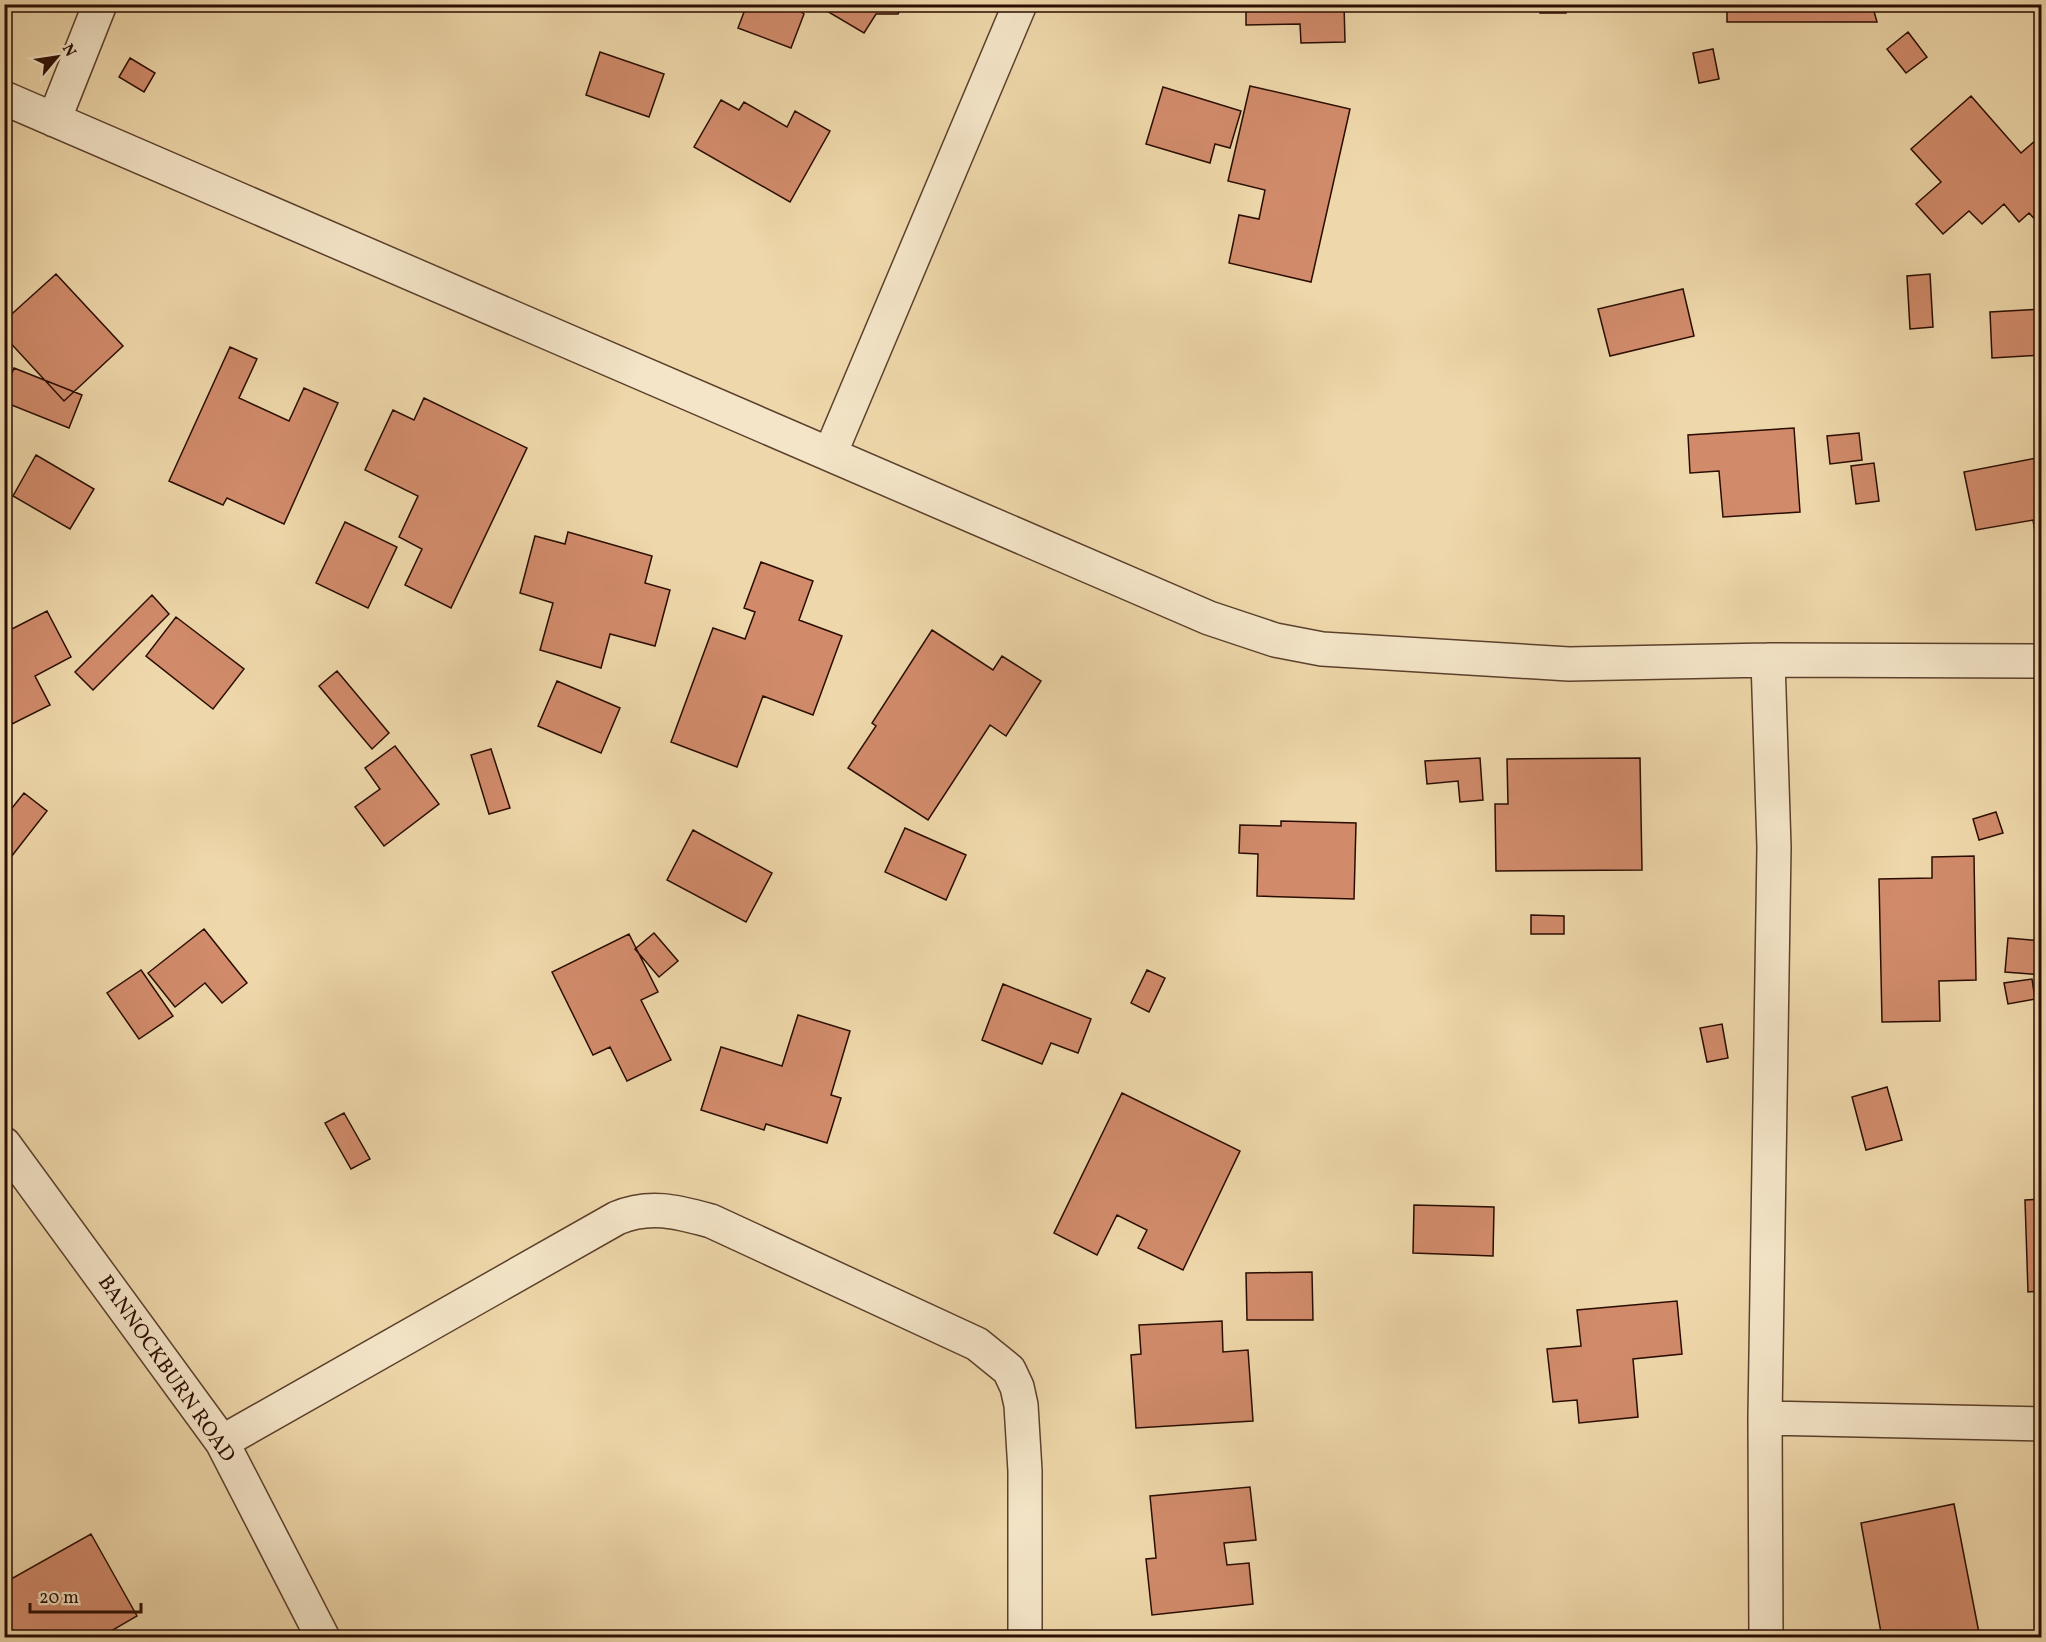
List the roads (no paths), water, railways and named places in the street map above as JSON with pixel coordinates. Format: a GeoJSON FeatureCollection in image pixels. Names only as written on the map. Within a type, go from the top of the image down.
{"type":"FeatureCollection","features":[{"type":"Feature","properties":{"kind":"street"},"geometry":{"type":"LineString","coordinates":[[54,120],[100,4]]}},
{"type":"Feature","properties":{"kind":"street"},"geometry":{"type":"LineString","coordinates":[[830,454],[1020,4]]}},
{"type":"Feature","properties":{"kind":"street"},"geometry":{"type":"LineString","coordinates":[[4,98],[555,338],[1209,618],[1275,639],[1361,653],[1569,664],[1768,660],[2042,661]]}},
{"type":"Feature","properties":{"kind":"street"},"geometry":{"type":"LineString","coordinates":[[1766,1638],[1765,1418],[1774,847],[1768,660]]}},
{"type":"Feature","properties":{"kind":"street","name":"BANNOCKBURN ROAD"},"geometry":{"type":"LineString","coordinates":[[4,1144],[222,1442],[323,1638]]}},
{"type":"Feature","properties":{"kind":"street"},"geometry":{"type":"LineString","coordinates":[[222,1442],[617,1218],[650,1209],[691,1216],[711,1221],[977,1344],[1009,1370],[1017,1387],[1021,1405],[1026,1471],[1025,1638]]}},
{"type":"Feature","properties":{"kind":"street"},"geometry":{"type":"LineString","coordinates":[[1765,1418],[2042,1424]]}}]}
